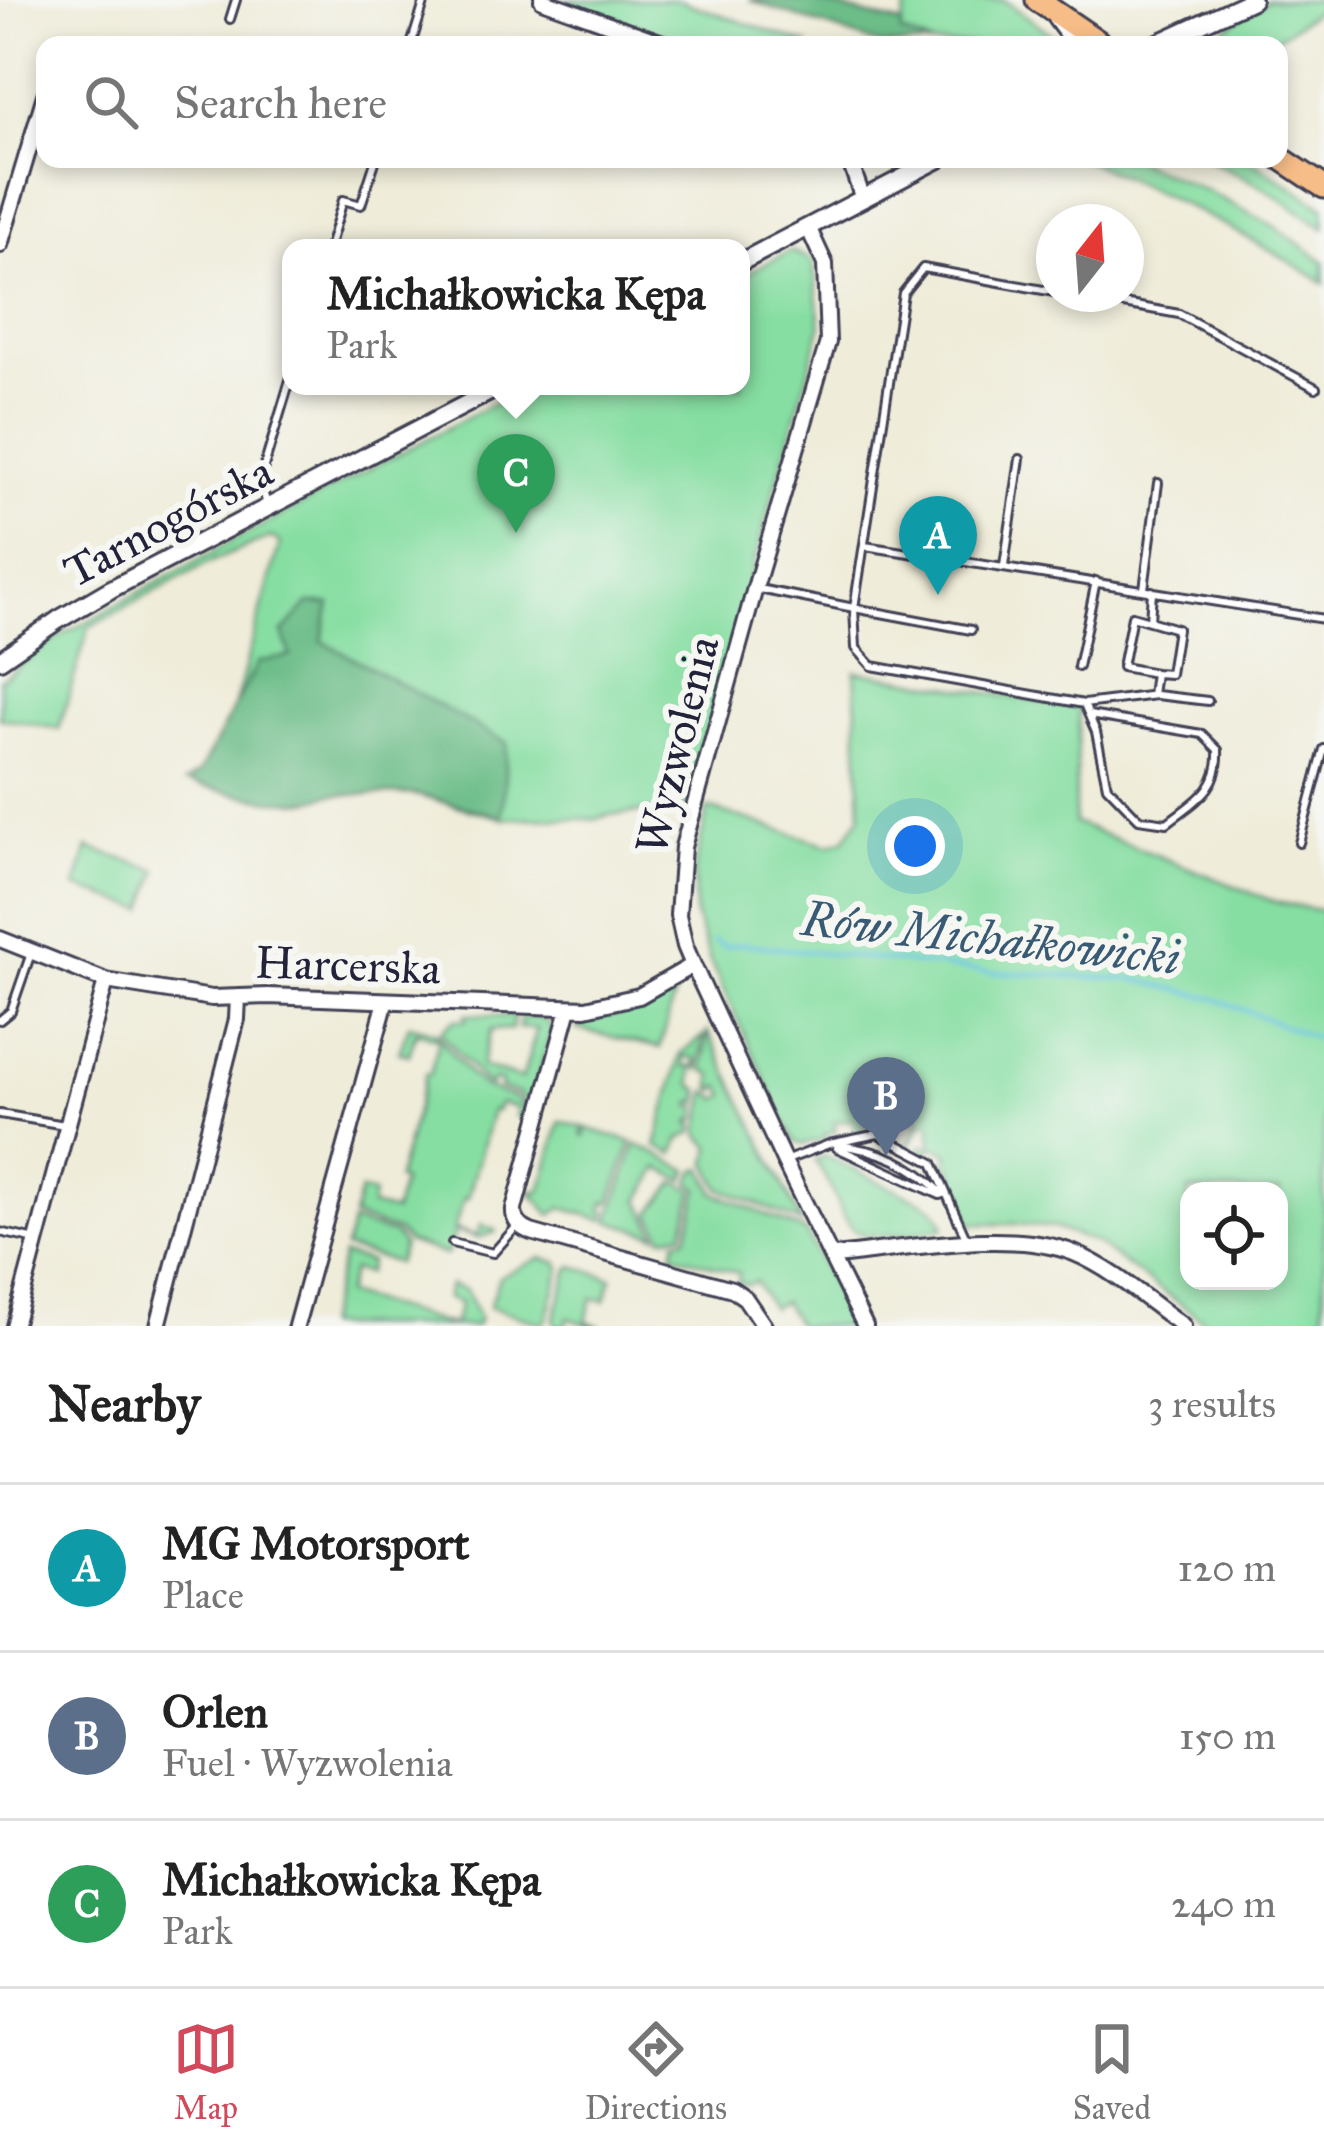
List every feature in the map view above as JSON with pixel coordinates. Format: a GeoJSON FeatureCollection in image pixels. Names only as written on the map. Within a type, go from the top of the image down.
{"type":"FeatureCollection","features":[{"type":"Feature","properties":{"kind":"main road"},"geometry":{"type":"LineString","coordinates":[[1042,4],[1090,36]]}},
{"type":"Feature","properties":{"kind":"main road"},"geometry":{"type":"LineString","coordinates":[[1288,163],[1324,187]]}},
{"type":"Feature","properties":{"kind":"street"},"geometry":{"type":"LineString","coordinates":[[542,0],[643,36]]}},
{"type":"Feature","properties":{"kind":"street"},"geometry":{"type":"LineString","coordinates":[[1175,36],[1252,0]]}},
{"type":"Feature","properties":{"kind":"street"},"geometry":{"type":"LineString","coordinates":[[1042,4],[1069,36]]}},
{"type":"Feature","properties":{"kind":"street"},"geometry":{"type":"LineString","coordinates":[[1192,36],[1202,24]]}},
{"type":"Feature","properties":{"kind":"street"},"geometry":{"type":"LineString","coordinates":[[0,245],[36,125]]}},
{"type":"Feature","properties":{"kind":"street"},"geometry":{"type":"LineString","coordinates":[[852,168],[863,199]]}},
{"type":"Feature","properties":{"kind":"street"},"geometry":{"type":"LineString","coordinates":[[750,257],[923,168]]}},
{"type":"Feature","properties":{"kind":"street","name":"Wyzwolenia"},"geometry":{"type":"LineString","coordinates":[[808,227],[825,264],[828,342],[683,847],[678,915],[693,964],[866,1326]]}},
{"type":"Feature","properties":{"kind":"street","name":"Tarnogórska"},"geometry":{"type":"LineString","coordinates":[[0,660],[111,589],[484,395]]}},
{"type":"Feature","properties":{"kind":"street","name":"Harcerska"},"geometry":{"type":"LineString","coordinates":[[0,939],[106,981],[190,996],[569,1008],[624,1001],[693,964]]}},
{"type":"Feature","properties":{"kind":"street"},"geometry":{"type":"LineString","coordinates":[[14,1326],[106,981]]}},
{"type":"Feature","properties":{"kind":"street"},"geometry":{"type":"LineString","coordinates":[[158,1326],[237,1019],[238,997]]}},
{"type":"Feature","properties":{"kind":"street"},"geometry":{"type":"LineString","coordinates":[[296,1326],[386,1001]]}},
{"type":"Feature","properties":{"kind":"street"},"geometry":{"type":"LineString","coordinates":[[569,1008],[514,1209],[519,1225],[732,1288],[764,1326]]}},
{"type":"Feature","properties":{"kind":"street"},"geometry":{"type":"LineString","coordinates":[[833,1256],[968,1243],[1041,1244],[1097,1265],[1183,1326]]}},
{"type":"Feature","properties":{"kind":"lane"},"geometry":{"type":"LineString","coordinates":[[230,19],[236,0]]}},
{"type":"Feature","properties":{"kind":"lane"},"geometry":{"type":"LineString","coordinates":[[414,36],[424,0]]}},
{"type":"Feature","properties":{"kind":"lane"},"geometry":{"type":"LineString","coordinates":[[332,239],[344,200],[361,205],[373,168]]}},
{"type":"Feature","properties":{"kind":"lane"},"geometry":{"type":"LineString","coordinates":[[1036,289],[923,268],[903,293],[854,608],[856,648],[872,667],[1084,704],[1153,695],[1208,701]]}},
{"type":"Feature","properties":{"kind":"lane"},"geometry":{"type":"LineString","coordinates":[[1144,308],[1179,314],[1316,388]]}},
{"type":"Feature","properties":{"kind":"lane"},"geometry":{"type":"LineString","coordinates":[[268,509],[260,480],[286,395]]}},
{"type":"Feature","properties":{"kind":"lane"},"geometry":{"type":"LineString","coordinates":[[1004,566],[1020,459]]}},
{"type":"Feature","properties":{"kind":"lane"},"geometry":{"type":"LineString","coordinates":[[1150,621],[1148,590],[1158,483]]}},
{"type":"Feature","properties":{"kind":"lane"},"geometry":{"type":"LineString","coordinates":[[865,546],[1324,619]]}},
{"type":"Feature","properties":{"kind":"lane"},"geometry":{"type":"LineString","coordinates":[[1078,667],[1096,581]]}},
{"type":"Feature","properties":{"kind":"lane"},"geometry":{"type":"LineString","coordinates":[[755,588],[971,630]]}},
{"type":"Feature","properties":{"kind":"lane"},"geometry":{"type":"LineString","coordinates":[[1132,616],[1177,629],[1170,674],[1155,674],[1122,667],[1132,616]]}},
{"type":"Feature","properties":{"kind":"lane"},"geometry":{"type":"LineString","coordinates":[[1153,695],[1155,674]]}},
{"type":"Feature","properties":{"kind":"lane"},"geometry":{"type":"LineString","coordinates":[[1084,704],[1089,716],[1096,732],[1106,787],[1139,819],[1167,823],[1205,793],[1219,770],[1218,750],[1202,734],[1089,716]]}},
{"type":"Feature","properties":{"kind":"lane"},"geometry":{"type":"LineString","coordinates":[[1298,844],[1324,749]]}},
{"type":"Feature","properties":{"kind":"lane"},"geometry":{"type":"LineString","coordinates":[[0,1020],[11,1011],[31,952]]}},
{"type":"Feature","properties":{"kind":"lane"},"geometry":{"type":"LineString","coordinates":[[0,1114],[65,1125]]}},
{"type":"Feature","properties":{"kind":"lane"},"geometry":{"type":"LineString","coordinates":[[784,1161],[829,1144],[878,1134],[933,1163],[968,1243]]}},
{"type":"Feature","properties":{"kind":"lane"},"geometry":{"type":"LineString","coordinates":[[829,1144],[872,1149],[924,1174],[948,1199]]}},
{"type":"Feature","properties":{"kind":"lane"},"geometry":{"type":"LineString","coordinates":[[452,1243],[493,1253],[519,1225]]}},
{"type":"Feature","properties":{"kind":"lane"},"geometry":{"type":"LineString","coordinates":[[0,1232],[36,1240]]}},
{"type":"Feature","properties":{"kind":"green space"},"geometry":{"type":"Polygon","coordinates":[[[563,0],[678,0],[783,36],[663,36],[563,0]]]}},
{"type":"Feature","properties":{"kind":"green space"},"geometry":{"type":"Polygon","coordinates":[[[749,0],[808,0],[902,24],[901,33],[909,36],[854,36],[749,0]]]}},
{"type":"Feature","properties":{"kind":"green space"},"geometry":{"type":"Polygon","coordinates":[[[909,0],[1004,0],[1054,36],[910,36],[900,32],[909,0]]]}},
{"type":"Feature","properties":{"kind":"green space"},"geometry":{"type":"Polygon","coordinates":[[[1268,0],[1324,0],[1324,6],[1279,36],[1214,36],[1268,0]]]}},
{"type":"Feature","properties":{"kind":"green space"},"geometry":{"type":"Polygon","coordinates":[[[1103,168],[1154,168],[1207,191],[1274,226],[1324,261],[1324,283],[1266,248],[1103,168]]]}},
{"type":"Feature","properties":{"kind":"green space"},"geometry":{"type":"Polygon","coordinates":[[[1226,168],[1263,168],[1324,207],[1324,228],[1226,168]]]}},
{"type":"Feature","properties":{"kind":"green space"},"geometry":{"type":"Polygon","coordinates":[[[791,251],[813,260],[821,327],[684,811],[673,810],[673,804],[670,810],[597,819],[502,818],[416,795],[366,788],[251,795],[212,787],[280,543],[271,537],[210,562],[89,627],[59,729],[0,718],[0,680],[55,639],[510,395],[750,395],[750,272],[791,251]]]}},
{"type":"Feature","properties":{"kind":"green space"},"geometry":{"type":"Polygon","coordinates":[[[309,603],[330,604],[322,641],[507,743],[502,817],[416,794],[327,795],[298,802],[186,782],[199,773],[258,662],[291,656],[283,632],[309,603]]]}},
{"type":"Feature","properties":{"kind":"green space"},"geometry":{"type":"Polygon","coordinates":[[[855,671],[1079,708],[1074,823],[1275,902],[1324,911],[1324,1326],[1211,1326],[1094,1242],[1055,1228],[971,1224],[952,1168],[945,1164],[949,1153],[932,1146],[928,1155],[919,1152],[922,1145],[929,1148],[932,1125],[923,1121],[906,1146],[919,1119],[897,1108],[883,1135],[867,1123],[857,1132],[852,1119],[834,1123],[836,1132],[825,1134],[826,1139],[803,1145],[794,1141],[711,964],[695,916],[694,870],[708,808],[828,845],[844,840],[861,815],[855,671]]]}},
{"type":"Feature","properties":{"kind":"green space"},"geometry":{"type":"Polygon","coordinates":[[[88,848],[158,870],[145,910],[76,887],[88,848]]]}},
{"type":"Feature","properties":{"kind":"green space"},"geometry":{"type":"Polygon","coordinates":[[[674,996],[660,1048],[577,1029],[587,1020],[674,996]]]}},
{"type":"Feature","properties":{"kind":"green space"},"geometry":{"type":"Polygon","coordinates":[[[466,1014],[514,1017],[512,1029],[491,1030],[481,1066],[522,1079],[537,1029],[519,1028],[521,1017],[550,1024],[530,1109],[519,1094],[500,1088],[501,1082],[486,1084],[440,1032],[454,1020],[466,1020],[466,1014]]]}},
{"type":"Feature","properties":{"kind":"green space"},"geometry":{"type":"Polygon","coordinates":[[[409,1025],[435,1032],[470,1075],[484,1087],[516,1098],[528,1113],[527,1119],[516,1116],[517,1108],[500,1103],[492,1110],[468,1198],[464,1198],[454,1229],[477,1236],[481,1225],[496,1232],[478,1238],[455,1231],[447,1255],[353,1217],[360,1191],[373,1194],[371,1206],[394,1212],[402,1181],[397,1179],[439,1039],[416,1032],[409,1055],[399,1052],[409,1025]]]}},
{"type":"Feature","properties":{"kind":"green space"},"geometry":{"type":"Polygon","coordinates":[[[708,1032],[802,1223],[720,1188],[708,1163],[711,1147],[699,1134],[707,1091],[719,1099],[726,1095],[721,1086],[716,1092],[712,1087],[713,1075],[703,1069],[708,1032]]]}},
{"type":"Feature","properties":{"kind":"green space"},"geometry":{"type":"Polygon","coordinates":[[[704,1036],[698,1071],[692,1057],[684,1057],[685,1067],[693,1065],[692,1084],[700,1091],[699,1103],[692,1106],[698,1108],[690,1124],[695,1125],[693,1133],[680,1139],[674,1154],[656,1146],[681,1053],[704,1036]]]}},
{"type":"Feature","properties":{"kind":"green space"},"geometry":{"type":"Polygon","coordinates":[[[560,1121],[583,1127],[585,1137],[586,1128],[632,1142],[610,1203],[605,1202],[602,1210],[607,1212],[604,1220],[562,1208],[551,1215],[530,1191],[541,1191],[560,1121]]]}},
{"type":"Feature","properties":{"kind":"green space"},"geometry":{"type":"Polygon","coordinates":[[[636,1144],[689,1170],[684,1180],[659,1168],[640,1200],[657,1235],[609,1221],[636,1144]]]}},
{"type":"Feature","properties":{"kind":"green space"},"geometry":{"type":"Polygon","coordinates":[[[825,1156],[929,1205],[938,1213],[943,1229],[883,1235],[854,1230],[815,1161],[825,1156]]]}},
{"type":"Feature","properties":{"kind":"green space"},"geometry":{"type":"Polygon","coordinates":[[[703,1168],[715,1193],[806,1232],[852,1326],[798,1326],[783,1302],[771,1308],[755,1281],[738,1282],[739,1273],[673,1254],[676,1240],[687,1237],[699,1188],[690,1183],[696,1170],[703,1168]]]}},
{"type":"Feature","properties":{"kind":"green space"},"geometry":{"type":"Polygon","coordinates":[[[676,1182],[694,1190],[683,1233],[663,1237],[651,1213],[676,1182]]]}},
{"type":"Feature","properties":{"kind":"green space"},"geometry":{"type":"Polygon","coordinates":[[[352,1222],[394,1234],[403,1245],[397,1263],[345,1248],[352,1222]]]}},
{"type":"Feature","properties":{"kind":"green space"},"geometry":{"type":"Polygon","coordinates":[[[343,1255],[370,1262],[367,1274],[352,1270],[345,1294],[453,1326],[324,1326],[343,1255]]]}},
{"type":"Feature","properties":{"kind":"green space"},"geometry":{"type":"Polygon","coordinates":[[[541,1258],[561,1268],[546,1321],[489,1307],[499,1277],[541,1258]]]}},
{"type":"Feature","properties":{"kind":"green space"},"geometry":{"type":"Polygon","coordinates":[[[573,1266],[612,1278],[605,1301],[592,1298],[586,1321],[601,1326],[568,1318],[565,1326],[557,1326],[554,1320],[573,1266]]]}},
{"type":"Feature","properties":{"kind":"green space"},"geometry":{"type":"Polygon","coordinates":[[[449,1285],[466,1290],[479,1319],[476,1326],[453,1326],[460,1303],[446,1298],[449,1285]]]}},
{"type":"Feature","properties":{"kind":"waterway","name":"Rów Michałkowicki"},"geometry":{"type":"LineString","coordinates":[[714,941],[724,947],[742,944],[991,972],[1132,979],[1213,998],[1324,1041]]}},
{"type":"Feature","properties":{"kind":"place","name":"Michałkowicka Kępa"},"geometry":{"type":"Point","coordinates":[516,533]}},
{"type":"Feature","properties":{"kind":"place","name":"MG Motorsport"},"geometry":{"type":"Point","coordinates":[938,595]}},
{"type":"Feature","properties":{"kind":"place","name":"Orlen"},"geometry":{"type":"Point","coordinates":[886,1156]}}]}
